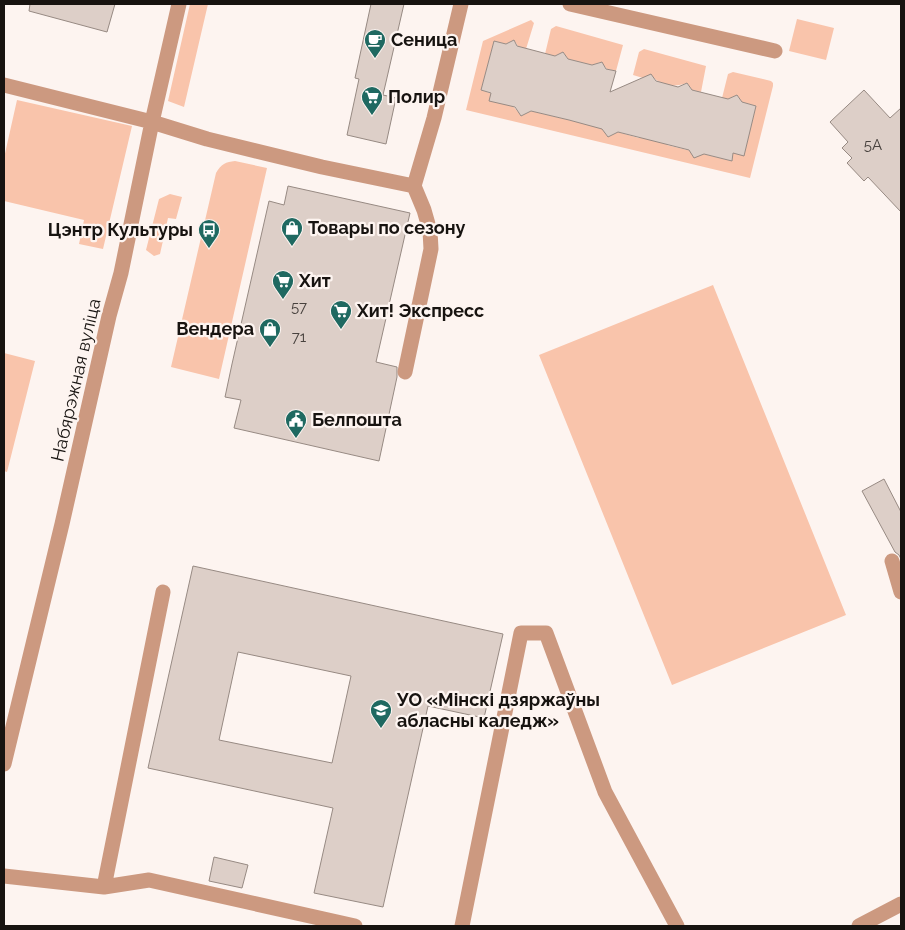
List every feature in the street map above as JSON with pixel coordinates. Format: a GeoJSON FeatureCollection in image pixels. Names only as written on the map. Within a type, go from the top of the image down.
{"type":"FeatureCollection","features":[{"type":"Feature","properties":{"kind":"street","name":"Набярэжная вуліца"},"geometry":{"type":"LineString","coordinates":[[4,764],[60,534],[109,316],[121,273],[152,122],[180,4]]}},
{"type":"Feature","properties":{"kind":"street"},"geometry":{"type":"LineString","coordinates":[[405,372],[430,249],[430,231],[414,186],[434,118],[461,4]]}},
{"type":"Feature","properties":{"kind":"street"},"geometry":{"type":"LineString","coordinates":[[570,4],[775,50]]}},
{"type":"Feature","properties":{"kind":"street"},"geometry":{"type":"LineString","coordinates":[[4,85],[322,167],[414,186]]}},
{"type":"Feature","properties":{"kind":"street"},"geometry":{"type":"LineString","coordinates":[[892,561],[901,592]]}},
{"type":"Feature","properties":{"kind":"street"},"geometry":{"type":"LineString","coordinates":[[104,887],[163,592]]}},
{"type":"Feature","properties":{"kind":"street"},"geometry":{"type":"LineString","coordinates":[[462,926],[521,632],[546,633],[605,792],[677,926]]}},
{"type":"Feature","properties":{"kind":"street"},"geometry":{"type":"LineString","coordinates":[[4,876],[104,887],[149,880],[355,926]]}},
{"type":"Feature","properties":{"kind":"street"},"geometry":{"type":"LineString","coordinates":[[859,926],[901,904]]}},
{"type":"Feature","properties":{"kind":"shaded area"},"geometry":{"type":"Polygon","coordinates":[[[190,4],[208,4],[184,107],[168,101],[190,4]]]}},
{"type":"Feature","properties":{"kind":"shaded area"},"geometry":{"type":"Polygon","coordinates":[[[797,19],[834,28],[826,60],[789,51],[797,19]]]}},
{"type":"Feature","properties":{"kind":"shaded area"},"geometry":{"type":"Polygon","coordinates":[[[531,20],[534,23],[526,49],[518,46],[514,40],[506,44],[494,41],[481,90],[504,100],[521,116],[531,111],[602,128],[608,137],[618,132],[639,138],[641,130],[669,137],[667,145],[732,161],[733,153],[744,155],[756,106],[742,102],[737,95],[728,99],[722,98],[728,74],[733,72],[771,81],[773,86],[750,178],[466,110],[483,41],[531,20]]]}},
{"type":"Feature","properties":{"kind":"shaded area"},"geometry":{"type":"Polygon","coordinates":[[[556,26],[623,45],[616,71],[607,69],[601,62],[592,65],[568,59],[563,52],[555,56],[545,54],[551,29],[556,26]]]}},
{"type":"Feature","properties":{"kind":"shaded area"},"geometry":{"type":"Polygon","coordinates":[[[644,49],[706,66],[701,92],[692,90],[687,83],[667,85],[651,75],[643,78],[633,75],[639,52],[644,49]]]}},
{"type":"Feature","properties":{"kind":"shaded area"},"geometry":{"type":"Polygon","coordinates":[[[17,100],[132,126],[103,249],[79,244],[84,220],[4,201],[4,158],[17,100]]]}},
{"type":"Feature","properties":{"kind":"shaded area"},"geometry":{"type":"Polygon","coordinates":[[[235,161],[267,168],[219,379],[171,367],[216,173],[224,164],[235,161]]]}},
{"type":"Feature","properties":{"kind":"shaded area"},"geometry":{"type":"Polygon","coordinates":[[[170,194],[182,197],[176,219],[168,218],[160,254],[154,256],[146,250],[159,199],[170,194]]]}},
{"type":"Feature","properties":{"kind":"shaded area"},"geometry":{"type":"Polygon","coordinates":[[[713,285],[846,615],[672,685],[539,355],[713,285]]]}},
{"type":"Feature","properties":{"kind":"shaded area"},"geometry":{"type":"Polygon","coordinates":[[[4,353],[35,361],[7,472],[4,471],[4,353]]]}},
{"type":"Feature","properties":{"kind":"building"},"geometry":{"type":"Polygon","coordinates":[[[30,4],[115,4],[107,32],[29,11],[30,4]]]}},
{"type":"Feature","properties":{"kind":"building"},"geometry":{"type":"Polygon","coordinates":[[[371,4],[404,4],[383,95],[396,98],[386,144],[347,135],[359,79],[355,78],[371,4]]]}},
{"type":"Feature","properties":{"kind":"building"},"geometry":{"type":"Polygon","coordinates":[[[514,40],[517,46],[555,56],[563,52],[568,59],[592,65],[602,62],[606,69],[616,71],[610,92],[651,74],[656,81],[678,87],[687,83],[692,90],[728,99],[737,95],[742,102],[756,106],[744,156],[733,153],[732,161],[704,154],[694,158],[689,150],[618,132],[608,137],[602,129],[531,111],[521,116],[515,107],[489,101],[491,93],[481,90],[494,41],[506,44],[514,40]]]}},
{"type":"Feature","properties":{"kind":"building"},"geometry":{"type":"Polygon","coordinates":[[[864,90],[890,118],[901,108],[901,212],[868,177],[864,181],[847,163],[852,158],[842,148],[848,142],[830,122],[864,90]]]}},
{"type":"Feature","properties":{"kind":"building"},"geometry":{"type":"Polygon","coordinates":[[[288,186],[410,213],[376,362],[397,367],[397,377],[379,461],[234,428],[241,400],[225,397],[232,364],[269,201],[284,205],[288,186]]]}},
{"type":"Feature","properties":{"kind":"building"},"geometry":{"type":"Polygon","coordinates":[[[884,479],[901,512],[901,559],[895,552],[862,491],[884,479]]]}},
{"type":"Feature","properties":{"kind":"building","name":"УО «Мінскі дзяржаўны абласны каледж»"},"geometry":{"type":"Polygon","coordinates":[[[193,566],[503,634],[484,718],[428,706],[383,907],[314,893],[333,808],[148,768],[193,566]],[[238,652],[219,740],[332,763],[351,676],[238,652]]]}},
{"type":"Feature","properties":{"kind":"building"},"geometry":{"type":"Polygon","coordinates":[[[214,857],[248,865],[242,888],[209,881],[214,857]]]}},
{"type":"Feature","properties":{"kind":"place","name":"Сеница"},"geometry":{"type":"Point","coordinates":[375,59]}},
{"type":"Feature","properties":{"kind":"place","name":"Полир"},"geometry":{"type":"Point","coordinates":[372,116]}},
{"type":"Feature","properties":{"kind":"place","name":"Товары по сезону"},"geometry":{"type":"Point","coordinates":[292,247]}},
{"type":"Feature","properties":{"kind":"place","name":"Цэнтр Культуры"},"geometry":{"type":"Point","coordinates":[209,249]}},
{"type":"Feature","properties":{"kind":"place","name":"Хит"},"geometry":{"type":"Point","coordinates":[283,300]}},
{"type":"Feature","properties":{"kind":"place","name":"Хит! Экспресс"},"geometry":{"type":"Point","coordinates":[341,330]}},
{"type":"Feature","properties":{"kind":"place","name":"Вендера"},"geometry":{"type":"Point","coordinates":[270,348]}},
{"type":"Feature","properties":{"kind":"place","name":"Белпошта"},"geometry":{"type":"Point","coordinates":[296,439]}},
{"type":"Feature","properties":{"kind":"place","name":"УО «Мінскі дзяржаўны абласны каледж»"},"geometry":{"type":"Point","coordinates":[381,729]}}]}
